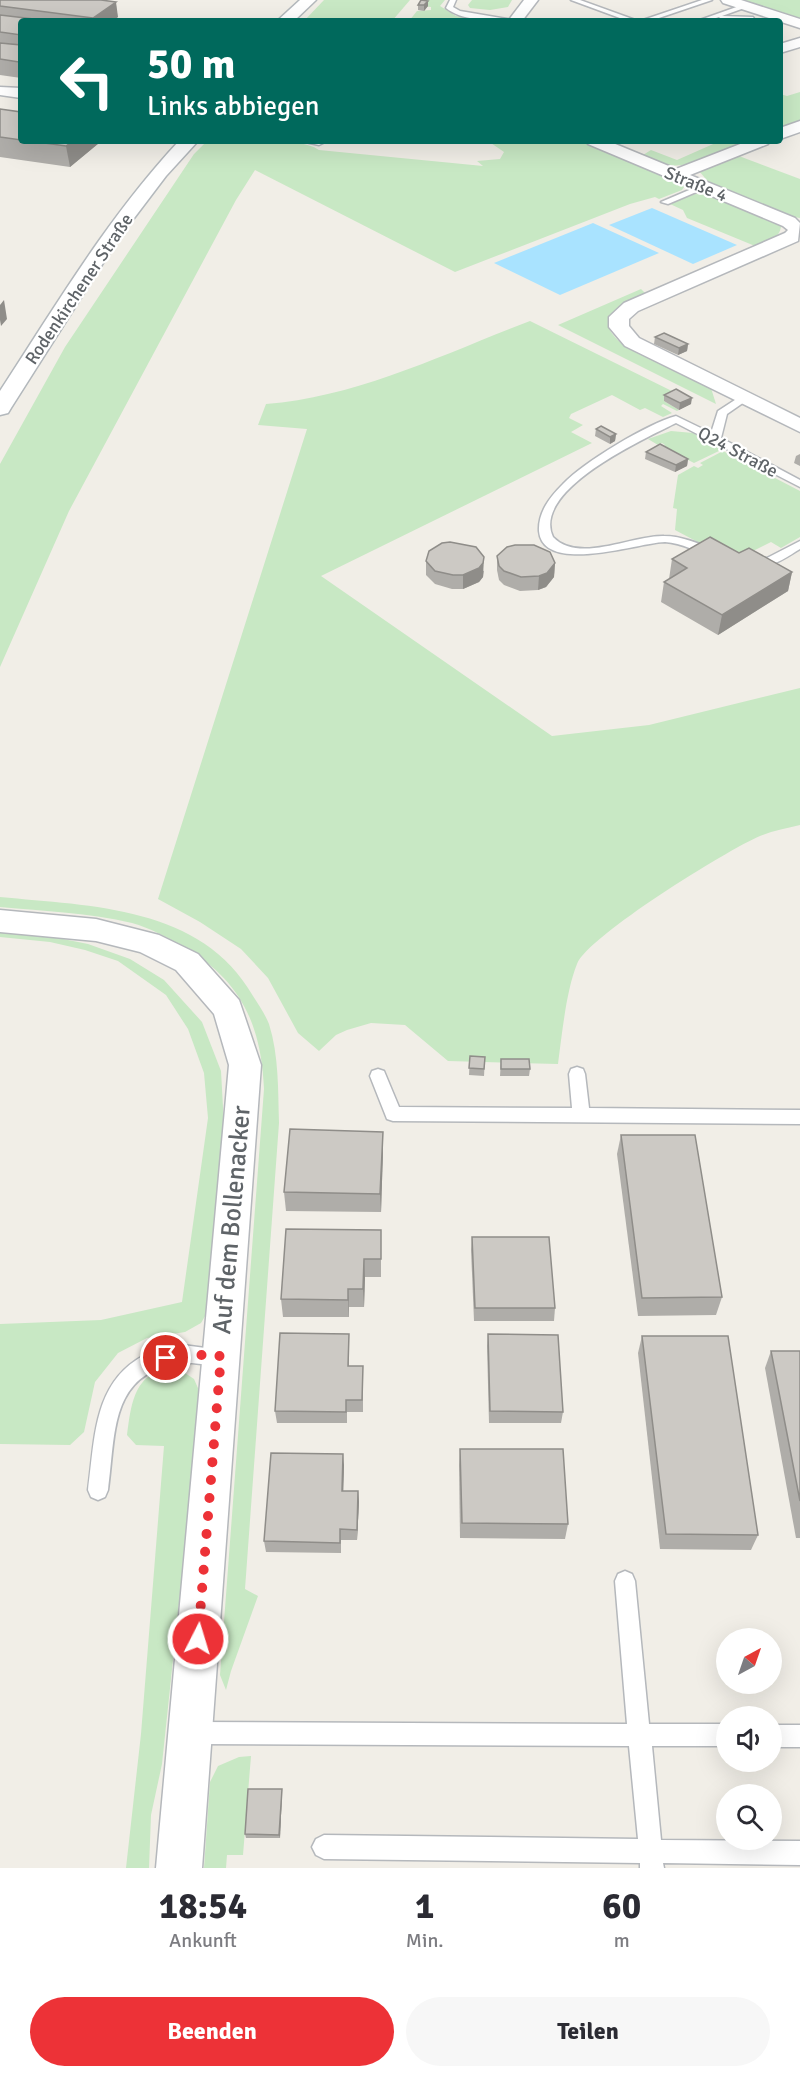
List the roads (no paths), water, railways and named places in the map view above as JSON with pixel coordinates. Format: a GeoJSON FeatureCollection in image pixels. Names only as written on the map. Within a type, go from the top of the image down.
{"type":"FeatureCollection","features":[{"type":"Feature","properties":{"kind":"main road"},"geometry":{"type":"LineString","coordinates":[[288,18],[309,0]]}},
{"type":"Feature","properties":{"kind":"main road","name":"Rodenkirchener Straße"},"geometry":{"type":"LineString","coordinates":[[160,172],[165,153],[171,144]]}},
{"type":"Feature","properties":{"kind":"main road","name":"Rodenkirchener Straße"},"geometry":{"type":"LineString","coordinates":[[0,408],[111,236],[160,172],[186,144]]}},
{"type":"Feature","properties":{"kind":"street"},"geometry":{"type":"LineString","coordinates":[[517,18],[531,0]]}},
{"type":"Feature","properties":{"kind":"street"},"geometry":{"type":"LineString","coordinates":[[728,0],[783,18]]}},
{"type":"Feature","properties":{"kind":"street"},"geometry":{"type":"LineString","coordinates":[[783,18],[800,24]]}},
{"type":"Feature","properties":{"kind":"street"},"geometry":{"type":"LineString","coordinates":[[783,48],[800,42]]}},
{"type":"Feature","properties":{"kind":"street"},"geometry":{"type":"LineString","coordinates":[[0,91],[18,93]]}},
{"type":"Feature","properties":{"kind":"street"},"geometry":{"type":"LineString","coordinates":[[783,133],[800,126]]}},
{"type":"Feature","properties":{"kind":"street","name":"Straße 4"},"geometry":{"type":"LineString","coordinates":[[601,144],[789,222],[797,229],[792,237],[631,307],[619,317],[619,327],[632,342],[745,398]]}},
{"type":"Feature","properties":{"kind":"street"},"geometry":{"type":"LineString","coordinates":[[676,175],[754,144]]}},
{"type":"Feature","properties":{"kind":"street"},"geometry":{"type":"LineString","coordinates":[[745,398],[800,426]]}},
{"type":"Feature","properties":{"kind":"street","name":"Auf dem Bollenacker"},"geometry":{"type":"LineString","coordinates":[[0,921],[96,930],[148,943],[187,962],[228,1009],[245,1065],[179,1868]]}},
{"type":"Feature","properties":{"kind":"lane"},"geometry":{"type":"LineString","coordinates":[[453,0],[449,8],[458,13],[494,18]]}},
{"type":"Feature","properties":{"kind":"lane"},"geometry":{"type":"LineString","coordinates":[[574,0],[626,18]]}},
{"type":"Feature","properties":{"kind":"lane"},"geometry":{"type":"LineString","coordinates":[[652,18],[709,0]]}},
{"type":"Feature","properties":{"kind":"lane"},"geometry":{"type":"LineString","coordinates":[[709,18],[745,6]]}},
{"type":"Feature","properties":{"kind":"lane"},"geometry":{"type":"LineString","coordinates":[[754,18],[768,13]]}},
{"type":"Feature","properties":{"kind":"lane"},"geometry":{"type":"LineString","coordinates":[[665,202],[704,187]]}},
{"type":"Feature","properties":{"kind":"lane"},"geometry":{"type":"LineString","coordinates":[[715,440],[724,408],[745,398]]}},
{"type":"Feature","properties":{"kind":"lane","name":"Q24 Straße"},"geometry":{"type":"LineString","coordinates":[[723,556],[665,539],[587,552],[552,545],[545,536],[544,521],[552,502],[579,473],[676,419],[800,484]]}},
{"type":"Feature","properties":{"kind":"lane"},"geometry":{"type":"LineString","coordinates":[[744,560],[769,562],[800,544]]}},
{"type":"Feature","properties":{"kind":"lane"},"geometry":{"type":"LineString","coordinates":[[577,1074],[581,1115]]}},
{"type":"Feature","properties":{"kind":"lane"},"geometry":{"type":"LineString","coordinates":[[378,1076],[393,1114],[800,1117]]}},
{"type":"Feature","properties":{"kind":"lane"},"geometry":{"type":"LineString","coordinates":[[98,1490],[110,1406],[125,1379],[150,1362],[183,1354],[221,1356]]}},
{"type":"Feature","properties":{"kind":"lane"},"geometry":{"type":"LineString","coordinates":[[625,1581],[651,1860]]}},
{"type":"Feature","properties":{"kind":"lane"},"geometry":{"type":"LineString","coordinates":[[190,1733],[716,1735]]}},
{"type":"Feature","properties":{"kind":"lane"},"geometry":{"type":"LineString","coordinates":[[782,1736],[800,1736]]}},
{"type":"Feature","properties":{"kind":"lane"},"geometry":{"type":"LineString","coordinates":[[324,1847],[651,1860],[800,1853]]}},
{"type":"Feature","properties":{"kind":"water"},"geometry":{"type":"Polygon","coordinates":[[[652,208],[737,245],[693,264],[609,225],[652,208]]]}},
{"type":"Feature","properties":{"kind":"water"},"geometry":{"type":"Polygon","coordinates":[[[593,223],[659,253],[560,295],[494,263],[593,223]]]}}]}
